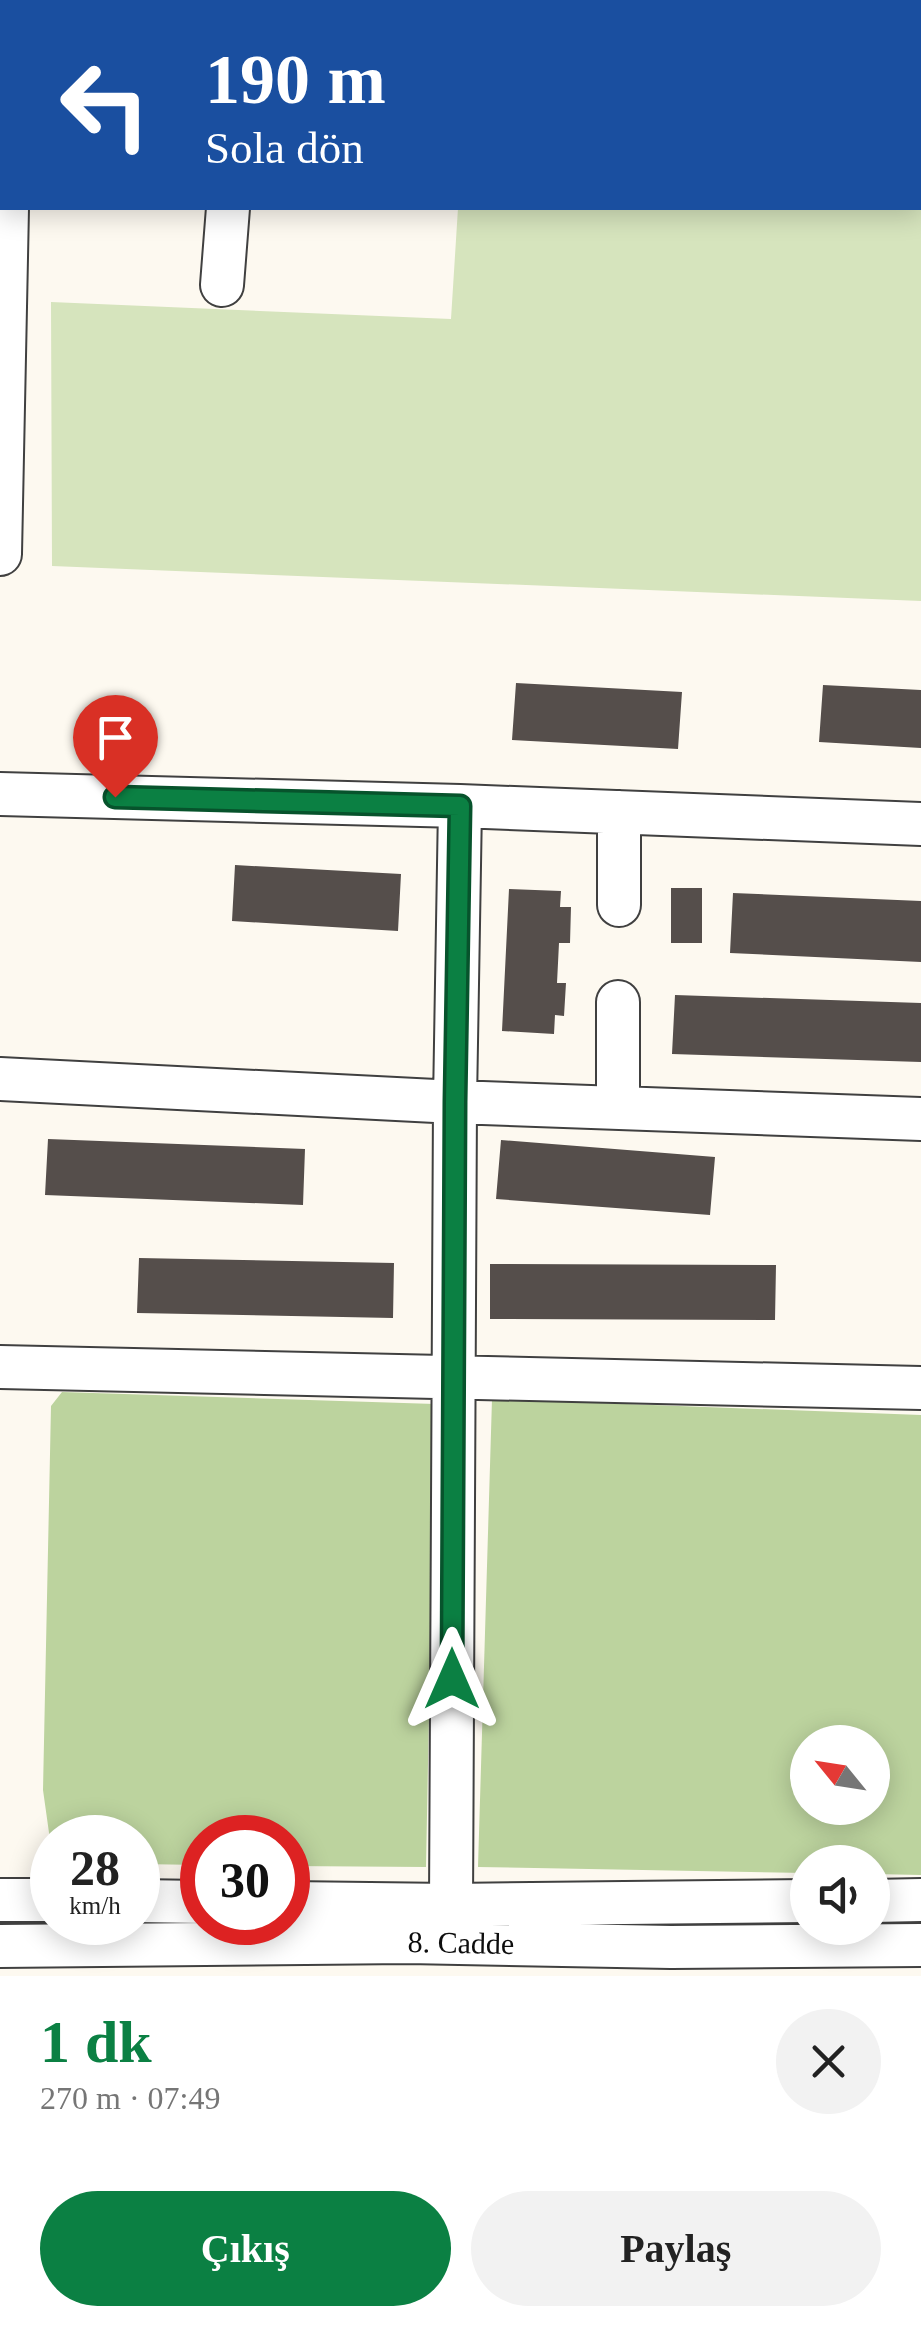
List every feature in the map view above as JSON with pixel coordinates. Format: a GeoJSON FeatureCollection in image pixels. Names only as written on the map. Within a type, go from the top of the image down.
{"type":"FeatureCollection","features":[{"type":"Feature","properties":{"kind":"street"},"geometry":{"type":"LineString","coordinates":[[0,554],[7,210]]}},
{"type":"Feature","properties":{"kind":"street"},"geometry":{"type":"LineString","coordinates":[[222,285],[228,210]]}},
{"type":"Feature","properties":{"kind":"street"},"geometry":{"type":"LineString","coordinates":[[0,794],[921,824]]}},
{"type":"Feature","properties":{"kind":"street"},"geometry":{"type":"LineString","coordinates":[[450,1905],[460,806]]}},
{"type":"Feature","properties":{"kind":"street"},"geometry":{"type":"LineString","coordinates":[[619,905],[620,812]]}},
{"type":"Feature","properties":{"kind":"street"},"geometry":{"type":"LineString","coordinates":[[618,1002],[618,1108]]}},
{"type":"Feature","properties":{"kind":"street"},"geometry":{"type":"LineString","coordinates":[[0,1079],[455,1102],[921,1119]]}},
{"type":"Feature","properties":{"kind":"street"},"geometry":{"type":"LineString","coordinates":[[0,1366],[921,1388]]}},
{"type":"Feature","properties":{"kind":"street"},"geometry":{"type":"LineString","coordinates":[[0,1900],[30,1900]]}},
{"type":"Feature","properties":{"kind":"street"},"geometry":{"type":"LineString","coordinates":[[890,1901],[921,1900]]}},
{"type":"Feature","properties":{"kind":"street","name":"8. Cadde"},"geometry":{"type":"LineString","coordinates":[[310,1903],[790,1902]]}},
{"type":"Feature","properties":{"kind":"street","name":"8. Cadde"},"geometry":{"type":"LineString","coordinates":[[0,1946],[409,1959],[671,1947],[921,1944]]}},
{"type":"Feature","properties":{"kind":"green space"},"geometry":{"type":"Polygon","coordinates":[[[458,210],[921,210],[921,601],[52,566],[51,302],[451,319],[458,210]]]}},
{"type":"Feature","properties":{"kind":"green space"},"geometry":{"type":"Polygon","coordinates":[[[62,1392],[435,1404],[426,1867],[310,1866],[310,1815],[180,1815],[180,1865],[160,1864],[160,1815],[47,1815],[43,1790],[51,1406],[62,1392]]]}},
{"type":"Feature","properties":{"kind":"green space"},"geometry":{"type":"Polygon","coordinates":[[[492,1399],[921,1415],[921,1875],[890,1874],[890,1845],[790,1845],[790,1873],[478,1867],[492,1399]]]}},
{"type":"Feature","properties":{"kind":"building"},"geometry":{"type":"Polygon","coordinates":[[[516,683],[682,692],[678,749],[512,740],[516,683]]]}},
{"type":"Feature","properties":{"kind":"building"},"geometry":{"type":"Polygon","coordinates":[[[823,685],[921,690],[921,748],[819,742],[823,685]]]}},
{"type":"Feature","properties":{"kind":"building"},"geometry":{"type":"Polygon","coordinates":[[[235,865],[401,874],[398,931],[232,921],[235,865]]]}},
{"type":"Feature","properties":{"kind":"building"},"geometry":{"type":"Polygon","coordinates":[[[671,888],[702,888],[702,943],[671,943],[671,888]]]}},
{"type":"Feature","properties":{"kind":"building"},"geometry":{"type":"Polygon","coordinates":[[[509,889],[561,891],[560,907],[571,907],[570,943],[559,943],[557,983],[566,983],[564,1016],[555,1015],[554,1034],[502,1031],[509,889]]]}},
{"type":"Feature","properties":{"kind":"building"},"geometry":{"type":"Polygon","coordinates":[[[733,893],[921,901],[921,962],[730,953],[733,893]]]}},
{"type":"Feature","properties":{"kind":"building"},"geometry":{"type":"Polygon","coordinates":[[[675,995],[921,1003],[921,1062],[672,1054],[675,995]]]}},
{"type":"Feature","properties":{"kind":"building"},"geometry":{"type":"Polygon","coordinates":[[[48,1139],[305,1149],[303,1205],[45,1195],[48,1139]]]}},
{"type":"Feature","properties":{"kind":"building"},"geometry":{"type":"Polygon","coordinates":[[[501,1140],[715,1157],[710,1215],[496,1199],[501,1140]]]}},
{"type":"Feature","properties":{"kind":"building"},"geometry":{"type":"Polygon","coordinates":[[[139,1258],[394,1263],[393,1318],[137,1313],[139,1258]]]}},
{"type":"Feature","properties":{"kind":"building"},"geometry":{"type":"Polygon","coordinates":[[[490,1264],[776,1265],[775,1320],[490,1319],[490,1264]]]}},
{"type":"Feature","properties":{"kind":"route"},"geometry":{"type":"LineString","coordinates":[[115,797],[460,806],[452,1679]]}}]}
